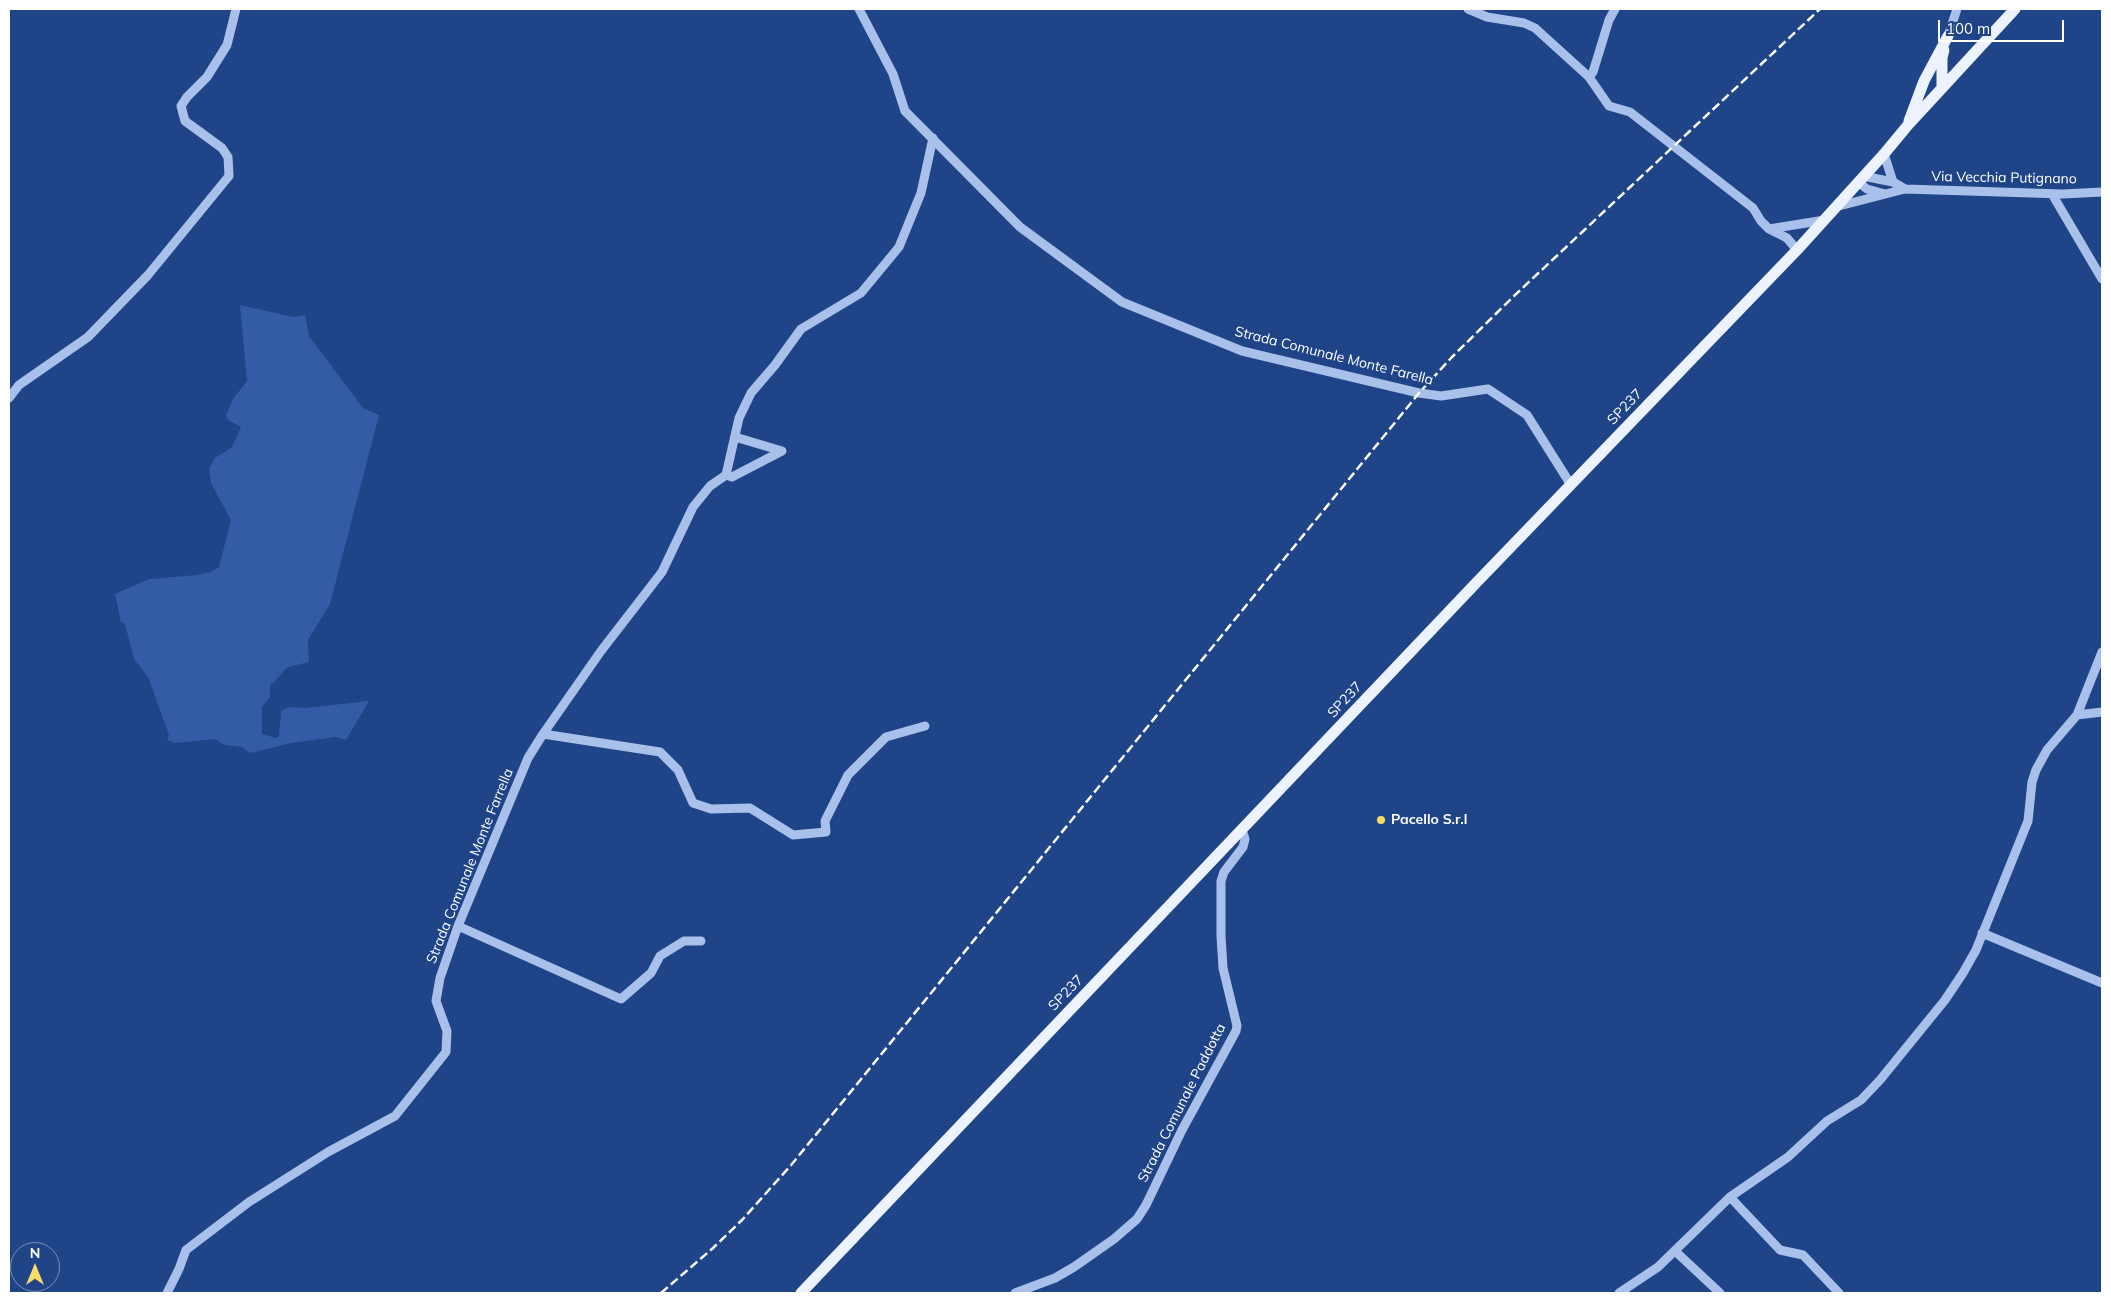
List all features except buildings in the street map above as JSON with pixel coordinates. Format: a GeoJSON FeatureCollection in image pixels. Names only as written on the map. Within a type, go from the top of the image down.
{"type":"FeatureCollection","features":[{"type":"Feature","properties":{"kind":"main road","name":"SP237"},"geometry":{"type":"LineString","coordinates":[[800,1293],[1797,250],[1908,125],[2015,9]]}},
{"type":"Feature","properties":{"kind":"main road"},"geometry":{"type":"LineString","coordinates":[[1948,36],[1947,57],[1952,64],[1962,66]]}},
{"type":"Feature","properties":{"kind":"main road"},"geometry":{"type":"LineString","coordinates":[[1908,125],[1929,70],[1948,36]]}},
{"type":"Feature","properties":{"kind":"main road"},"geometry":{"type":"LineString","coordinates":[[1940,90],[1942,58],[1948,36]]}},
{"type":"Feature","properties":{"kind":"main road"},"geometry":{"type":"LineString","coordinates":[[1929,70],[1932,83],[1940,90]]}},
{"type":"Feature","properties":{"kind":"street"},"geometry":{"type":"LineString","coordinates":[[9,398],[19,386],[88,337],[148,275],[228,176],[228,157],[222,148],[184,121],[181,106],[187,96],[207,77],[227,45],[236,9]]}},
{"type":"Feature","properties":{"kind":"street","name":"Strada Comunale Monte Farella"},"geometry":{"type":"LineString","coordinates":[[859,9],[893,74],[905,111],[1020,227],[1122,302],[1242,351],[1419,393],[1441,396],[1488,388],[1527,415],[1571,485]]}},
{"type":"Feature","properties":{"kind":"street"},"geometry":{"type":"LineString","coordinates":[[1468,9],[1487,17],[1524,23],[1535,28],[1589,77],[1609,106],[1630,112],[1754,208],[1761,222],[1769,230],[1787,238],[1797,250]]}},
{"type":"Feature","properties":{"kind":"street"},"geometry":{"type":"LineString","coordinates":[[1589,77],[1593,72],[1609,20],[1615,9]]}},
{"type":"Feature","properties":{"kind":"street"},"geometry":{"type":"LineString","coordinates":[[1948,36],[1957,9]]}},
{"type":"Feature","properties":{"kind":"street"},"geometry":{"type":"LineString","coordinates":[[735,437],[782,451],[732,477],[726,475],[739,418],[751,393],[775,365],[801,329],[861,293],[899,248],[921,193],[933,138]]}},
{"type":"Feature","properties":{"kind":"street"},"geometry":{"type":"LineString","coordinates":[[1884,154],[1893,182]]}},
{"type":"Feature","properties":{"kind":"street"},"geometry":{"type":"LineString","coordinates":[[1861,179],[1867,189],[1886,194]]}},
{"type":"Feature","properties":{"kind":"street","name":"Via Vecchia Putignano"},"geometry":{"type":"LineString","coordinates":[[1861,179],[1893,182],[1905,189]]}},
{"type":"Feature","properties":{"kind":"street","name":"Via Vecchia Putignano"},"geometry":{"type":"LineString","coordinates":[[1835,207],[1905,189],[2052,194],[2102,192]]}},
{"type":"Feature","properties":{"kind":"street"},"geometry":{"type":"LineString","coordinates":[[2052,194],[2102,279]]}},
{"type":"Feature","properties":{"kind":"street"},"geometry":{"type":"LineString","coordinates":[[1769,230],[1825,220]]}},
{"type":"Feature","properties":{"kind":"street","name":"Strada Comunale Monte Farrella"},"geometry":{"type":"LineString","coordinates":[[166,1293],[179,1269],[186,1250],[249,1202],[328,1152],[394,1116],[435,1068],[446,1052],[447,1031],[436,1001],[440,978],[458,926],[528,758],[601,651],[662,572],[677,537],[693,507],[710,486],[726,475]]}},
{"type":"Feature","properties":{"kind":"street"},"geometry":{"type":"LineString","coordinates":[[1619,1293],[1658,1267],[1730,1197],[1788,1157],[1827,1121],[1868,1094],[1945,1000],[1963,973],[1982,933],[2028,821],[2032,782],[2036,770],[2047,750],[2077,715],[2102,652]]}},
{"type":"Feature","properties":{"kind":"street"},"geometry":{"type":"LineString","coordinates":[[2077,715],[2102,712]]}},
{"type":"Feature","properties":{"kind":"street"},"geometry":{"type":"LineString","coordinates":[[543,734],[660,752],[678,770],[693,803],[711,809],[750,808],[793,835],[826,832],[825,821],[848,775],[886,737],[925,726]]}},
{"type":"Feature","properties":{"kind":"street","name":"Strada Comunale Paddotta"},"geometry":{"type":"LineString","coordinates":[[1016,1293],[1055,1278],[1074,1267],[1137,1220],[1182,1130],[1236,1031],[1237,1026],[1223,968],[1221,881],[1224,872],[1243,847],[1245,839],[1242,830]]}},
{"type":"Feature","properties":{"kind":"street"},"geometry":{"type":"LineString","coordinates":[[458,926],[621,999],[651,973],[660,956],[684,941],[701,941]]}},
{"type":"Feature","properties":{"kind":"street"},"geometry":{"type":"LineString","coordinates":[[1982,933],[2102,983]]}},
{"type":"Feature","properties":{"kind":"street"},"geometry":{"type":"LineString","coordinates":[[1730,1197],[1780,1250],[1803,1255],[1839,1293]]}},
{"type":"Feature","properties":{"kind":"street"},"geometry":{"type":"LineString","coordinates":[[1675,1251],[1720,1293]]}},
{"type":"Feature","properties":{"kind":"street"},"geometry":{"type":"LineString","coordinates":[[1630,1287],[1638,1293]]}},
{"type":"Feature","properties":{"kind":"shaded area"},"geometry":{"type":"Polygon","coordinates":[[[240,305],[293,317],[305,315],[309,336],[363,408],[379,415],[330,604],[308,640],[309,662],[288,667],[270,686],[270,697],[262,707],[262,734],[276,738],[279,736],[281,711],[289,707],[305,708],[369,701],[346,740],[336,737],[291,743],[250,753],[242,747],[224,745],[215,739],[175,743],[167,740],[169,735],[148,677],[134,659],[125,624],[121,622],[115,594],[149,579],[197,575],[211,572],[219,567],[231,520],[211,483],[209,469],[215,458],[232,447],[241,427],[228,420],[226,415],[233,399],[247,381],[240,305]]]}},
{"type":"Feature","properties":{"kind":"railway"},"geometry":{"type":"LineString","coordinates":[[661,1293],[743,1219],[792,1164],[1419,393],[1452,357],[1515,295],[1820,9]]}},
{"type":"Feature","properties":{"kind":"place","name":"Pacello S.r.l"},"geometry":{"type":"Point","coordinates":[1381,820]}}]}
